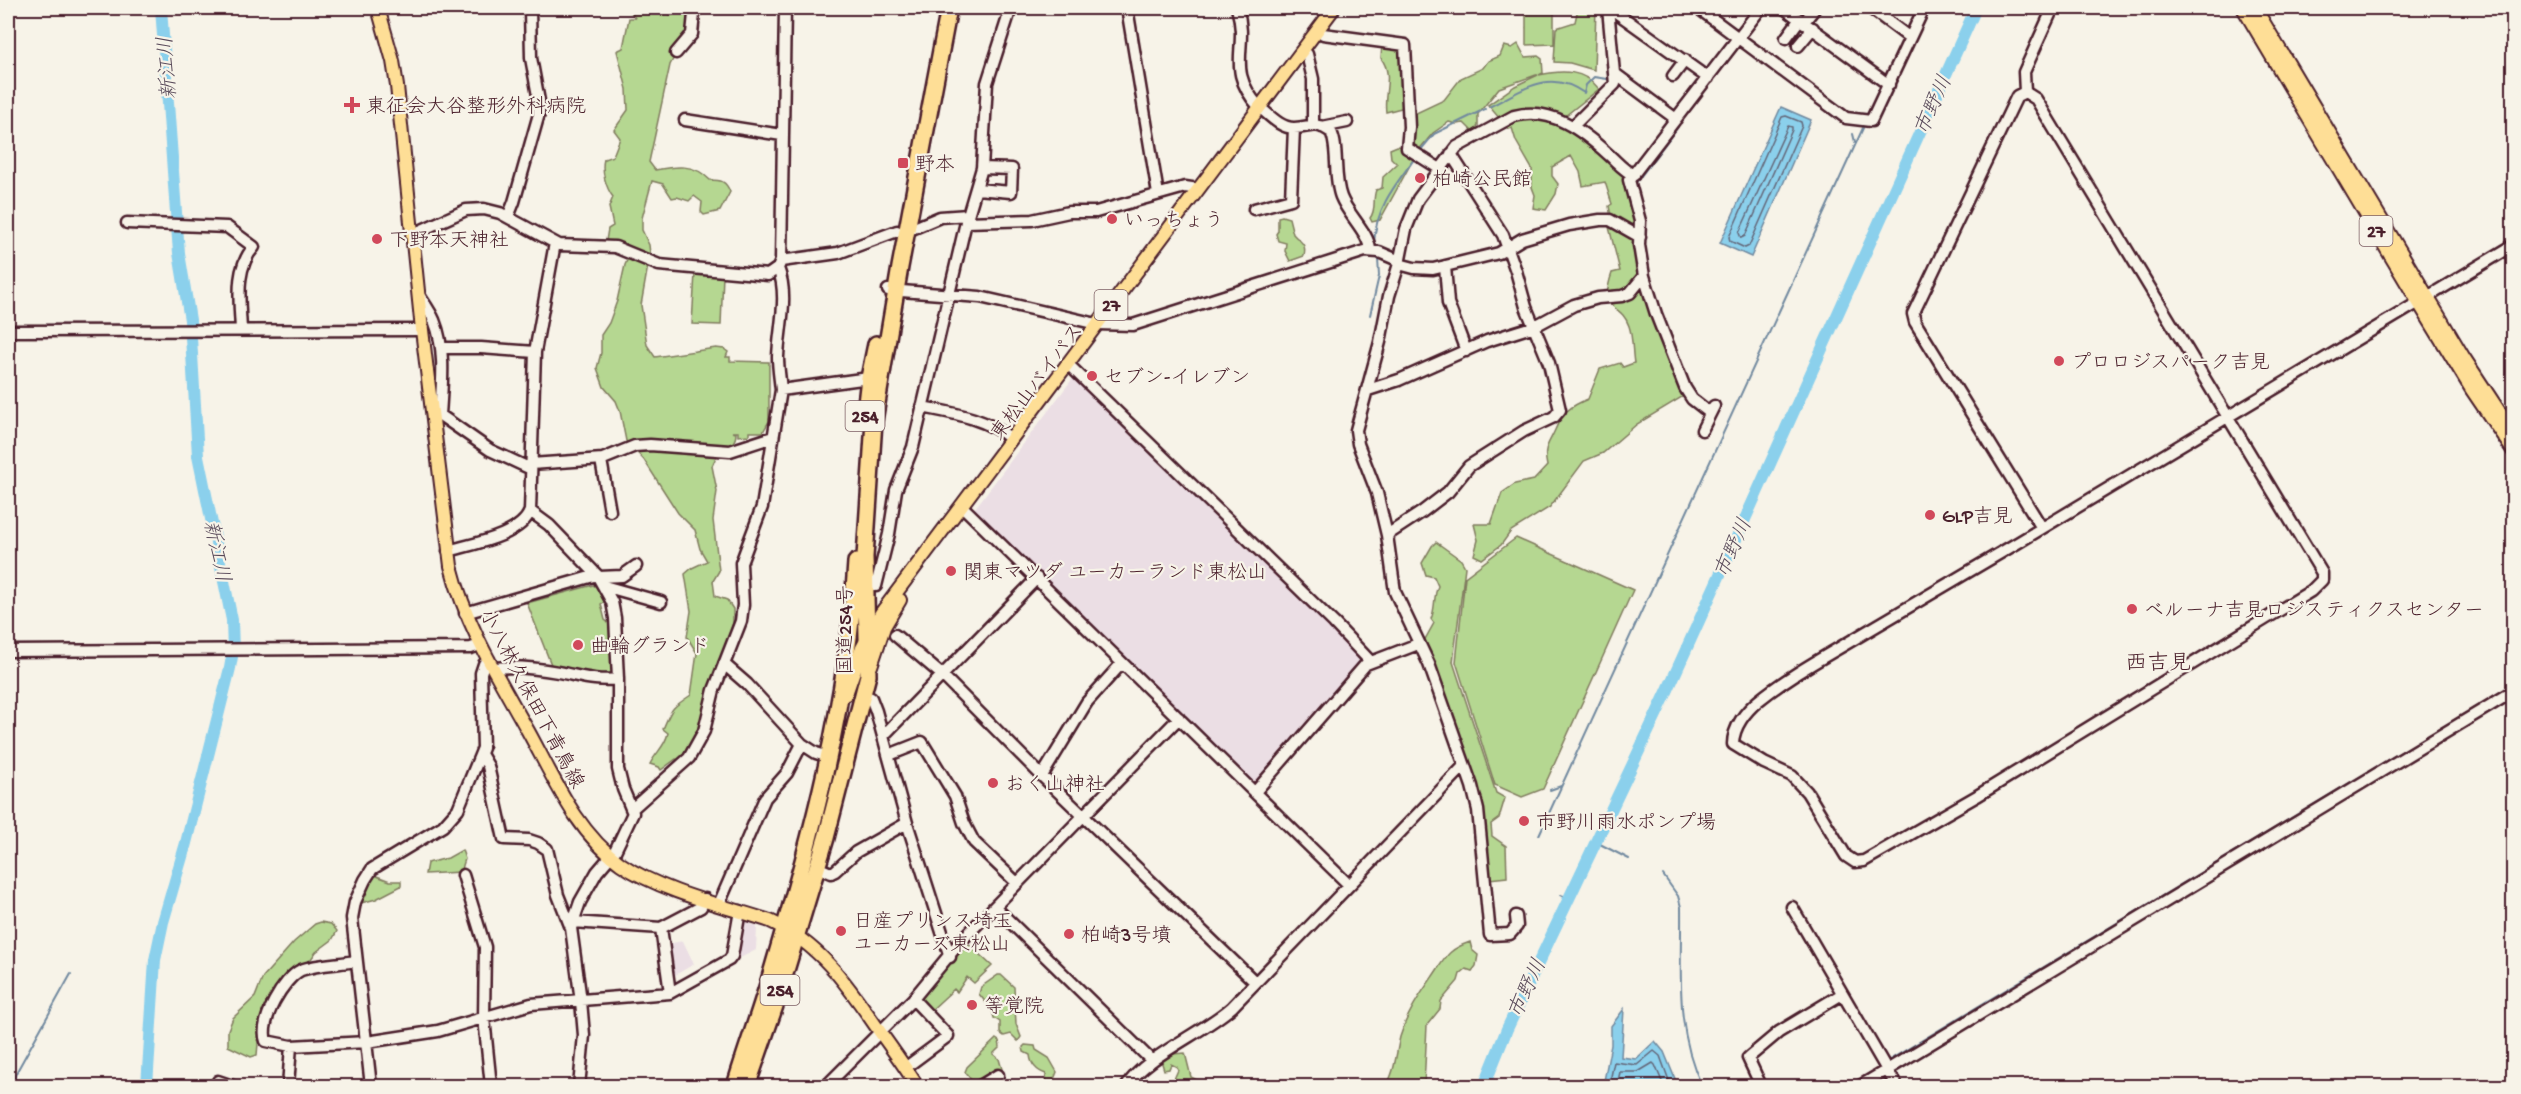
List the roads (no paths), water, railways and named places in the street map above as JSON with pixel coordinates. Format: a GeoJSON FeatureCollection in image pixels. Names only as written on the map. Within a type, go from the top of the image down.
{"type":"FeatureCollection","features":[{"type":"Feature","properties":{"kind":"highway","name":"254"},"geometry":{"type":"LineString","coordinates":[[902,231],[939,8]]}},
{"type":"Feature","properties":{"kind":"highway"},"geometry":{"type":"LineString","coordinates":[[902,231],[921,189],[957,8]]}},
{"type":"Feature","properties":{"kind":"highway","name":"254"},"geometry":{"type":"LineString","coordinates":[[902,231],[948,15]]}},
{"type":"Feature","properties":{"kind":"highway","name":"国道254号"},"geometry":{"type":"LineString","coordinates":[[747,1086],[790,932],[833,740],[847,663],[865,595],[865,558],[874,421],[902,231]]}},
{"type":"Feature","properties":{"kind":"highway","name":"国道254号"},"geometry":{"type":"LineString","coordinates":[[735,1086],[790,932],[817,867],[868,675],[867,636],[872,615],[865,595],[863,435],[869,378],[892,290]]}},
{"type":"Feature","properties":{"kind":"main road","name":"小八林久保田下青鳥線"},"geometry":{"type":"LineString","coordinates":[[378,8],[393,61],[397,86],[422,330],[436,415],[448,551],[454,580],[465,613],[480,645],[569,806],[591,837],[611,856],[652,881],[740,911],[790,932],[821,956],[844,979],[917,1086]]}},
{"type":"Feature","properties":{"kind":"main road","name":"東松山バイパス"},"geometry":{"type":"LineString","coordinates":[[892,605],[1011,439],[1101,324],[1334,8]]}},
{"type":"Feature","properties":{"kind":"main road","name":"東松山バイパス"},"geometry":{"type":"LineString","coordinates":[[892,605],[1072,368],[1198,189],[1342,8]]}},
{"type":"Feature","properties":{"kind":"main road","name":"27"},"geometry":{"type":"LineString","coordinates":[[2243,8],[2423,299],[2514,434]]}},
{"type":"Feature","properties":{"kind":"main road","name":"27"},"geometry":{"type":"LineString","coordinates":[[2254,8],[2423,299],[2472,390],[2514,452]]}},
{"type":"Feature","properties":{"kind":"main road"},"geometry":{"type":"LineString","coordinates":[[865,595],[873,606],[878,608],[892,605]]}},
{"type":"Feature","properties":{"kind":"main road","name":"27"},"geometry":{"type":"LineString","coordinates":[[872,615],[892,605]]}},
{"type":"Feature","properties":{"kind":"main road","name":"27"},"geometry":{"type":"LineString","coordinates":[[868,675],[892,605]]}},
{"type":"Feature","properties":{"kind":"main road"},"geometry":{"type":"LineString","coordinates":[[833,740],[848,685],[867,636]]}},
{"type":"Feature","properties":{"kind":"street"},"geometry":{"type":"LineString","coordinates":[[508,217],[539,114],[539,101],[531,58],[530,8]]}},
{"type":"Feature","properties":{"kind":"street"},"geometry":{"type":"LineString","coordinates":[[676,53],[692,34],[694,14],[698,8]]}},
{"type":"Feature","properties":{"kind":"street"},"geometry":{"type":"LineString","coordinates":[[572,925],[580,902],[597,872],[611,856],[631,820],[633,809],[689,758],[704,731],[724,664],[741,621],[743,605],[741,563],[762,507],[781,390],[778,356],[782,331],[782,279],[779,265],[785,8]]}},
{"type":"Feature","properties":{"kind":"street"},"geometry":{"type":"LineString","coordinates":[[865,595],[890,534],[896,490],[913,447],[967,218],[982,168],[987,83],[1011,8]]}},
{"type":"Feature","properties":{"kind":"street"},"geometry":{"type":"LineString","coordinates":[[1127,8],[1158,194]]}},
{"type":"Feature","properties":{"kind":"street"},"geometry":{"type":"LineString","coordinates":[[1237,8],[1241,31],[1240,76],[1248,93],[1261,109],[1280,124],[1294,128],[1347,122]]}},
{"type":"Feature","properties":{"kind":"street"},"geometry":{"type":"LineString","coordinates":[[1609,8],[1708,78]]}},
{"type":"Feature","properties":{"kind":"street"},"geometry":{"type":"LineString","coordinates":[[1574,125],[1615,84],[1609,8]]}},
{"type":"Feature","properties":{"kind":"street"},"geometry":{"type":"LineString","coordinates":[[1698,8],[1846,118],[1871,121],[1924,8]]}},
{"type":"Feature","properties":{"kind":"street"},"geometry":{"type":"LineString","coordinates":[[1702,430],[1712,409],[1692,399],[1685,388],[1644,276],[1640,253],[1640,221],[1629,180],[1761,8]]}},
{"type":"Feature","properties":{"kind":"street"},"geometry":{"type":"LineString","coordinates":[[1784,8],[1889,84]]}},
{"type":"Feature","properties":{"kind":"street"},"geometry":{"type":"LineString","coordinates":[[1798,46],[1806,23],[1815,8]]}},
{"type":"Feature","properties":{"kind":"street"},"geometry":{"type":"LineString","coordinates":[[1870,8],[1910,38]]}},
{"type":"Feature","properties":{"kind":"street"},"geometry":{"type":"LineString","coordinates":[[2025,92],[2024,72],[2053,8]]}},
{"type":"Feature","properties":{"kind":"street"},"geometry":{"type":"LineString","coordinates":[[1786,38],[1806,23]]}},
{"type":"Feature","properties":{"kind":"street"},"geometry":{"type":"LineString","coordinates":[[1323,34],[1405,45],[1409,127],[1407,148],[1440,169]]}},
{"type":"Feature","properties":{"kind":"street"},"geometry":{"type":"LineString","coordinates":[[1307,54],[1313,79],[1317,125]]}},
{"type":"Feature","properties":{"kind":"street"},"geometry":{"type":"LineString","coordinates":[[1673,76],[1685,60]]}},
{"type":"Feature","properties":{"kind":"street"},"geometry":{"type":"LineString","coordinates":[[1614,73],[1676,119]]}},
{"type":"Feature","properties":{"kind":"street"},"geometry":{"type":"LineString","coordinates":[[2025,92],[2036,99],[2229,416],[2322,573],[2322,580],[2317,586],[1977,796],[1864,861],[1851,861],[1808,792],[1792,777],[1733,744],[1733,736],[1740,720],[1757,702],[1799,672],[2229,416],[2289,378],[2514,245]]}},
{"type":"Feature","properties":{"kind":"street"},"geometry":{"type":"LineString","coordinates":[[2025,92],[2017,96],[2011,104],[1913,314],[1914,322],[2042,528]]}},
{"type":"Feature","properties":{"kind":"street"},"geometry":{"type":"LineString","coordinates":[[1516,916],[1517,926],[1510,934],[1490,934],[1478,810],[1429,664],[1395,592],[1387,535],[1377,493],[1356,436],[1356,424],[1368,390],[1410,215],[1418,199],[1451,154],[1466,141],[1524,113],[1549,116],[1574,125],[1634,175]]}},
{"type":"Feature","properties":{"kind":"street"},"geometry":{"type":"LineString","coordinates":[[685,120],[782,135]]}},
{"type":"Feature","properties":{"kind":"street"},"geometry":{"type":"LineString","coordinates":[[1317,125],[1333,136],[1336,182],[1350,217],[1367,238],[1370,250]]}},
{"type":"Feature","properties":{"kind":"street"},"geometry":{"type":"LineString","coordinates":[[1254,209],[1291,199],[1294,128]]}},
{"type":"Feature","properties":{"kind":"street"},"geometry":{"type":"LineString","coordinates":[[1387,535],[1448,492],[1469,466],[1524,431],[1557,415],[1560,407],[1549,363],[1522,296],[1503,235],[1451,154]]}},
{"type":"Feature","properties":{"kind":"street"},"geometry":{"type":"LineString","coordinates":[[977,189],[1011,192],[1012,169],[982,168]]}},
{"type":"Feature","properties":{"kind":"street"},"geometry":{"type":"LineString","coordinates":[[413,234],[466,210],[484,209],[508,217],[555,243],[615,247],[658,265],[768,275],[779,265],[838,254],[940,218],[1032,220],[1069,212],[1096,212],[1128,205],[1185,187],[1198,189]]}},
{"type":"Feature","properties":{"kind":"street"},"geometry":{"type":"LineString","coordinates":[[892,290],[980,297],[1101,324],[1141,323],[1370,250],[1400,263],[1424,269],[1500,253],[1522,239],[1569,225],[1600,220],[1610,220],[1640,237]]}},
{"type":"Feature","properties":{"kind":"street"},"geometry":{"type":"LineString","coordinates":[[127,223],[226,227],[254,247],[242,268],[241,330]]}},
{"type":"Feature","properties":{"kind":"street"},"geometry":{"type":"LineString","coordinates":[[448,551],[515,529],[529,516],[535,352],[555,243]]}},
{"type":"Feature","properties":{"kind":"street"},"geometry":{"type":"LineString","coordinates":[[1445,266],[1450,310],[1466,351]]}},
{"type":"Feature","properties":{"kind":"street"},"geometry":{"type":"LineString","coordinates":[[1368,390],[1399,380],[1487,341],[1535,326],[1574,305],[1598,298],[1630,293],[1644,276]]}},
{"type":"Feature","properties":{"kind":"street"},"geometry":{"type":"LineString","coordinates":[[419,295],[434,319],[441,348],[442,386],[436,415],[490,450],[531,466],[601,460],[635,446],[730,451],[772,437]]}},
{"type":"Feature","properties":{"kind":"street"},"geometry":{"type":"LineString","coordinates":[[8,331],[422,330]]}},
{"type":"Feature","properties":{"kind":"street"},"geometry":{"type":"LineString","coordinates":[[441,348],[535,352]]}},
{"type":"Feature","properties":{"kind":"street"},"geometry":{"type":"LineString","coordinates":[[1072,368],[1334,623],[1370,661]]}},
{"type":"Feature","properties":{"kind":"street"},"geometry":{"type":"LineString","coordinates":[[781,390],[869,378]]}},
{"type":"Feature","properties":{"kind":"street"},"geometry":{"type":"LineString","coordinates":[[922,407],[962,415],[986,424],[1011,439]]}},
{"type":"Feature","properties":{"kind":"street"},"geometry":{"type":"LineString","coordinates":[[601,460],[610,512]]}},
{"type":"Feature","properties":{"kind":"street"},"geometry":{"type":"LineString","coordinates":[[966,510],[1348,884]]}},
{"type":"Feature","properties":{"kind":"street"},"geometry":{"type":"LineString","coordinates":[[530,511],[549,525],[600,579],[612,602],[618,679],[618,770],[625,796],[633,809]]}},
{"type":"Feature","properties":{"kind":"street"},"geometry":{"type":"LineString","coordinates":[[465,613],[600,579],[622,576],[636,566]]}},
{"type":"Feature","properties":{"kind":"street"},"geometry":{"type":"LineString","coordinates":[[883,736],[1037,578]]}},
{"type":"Feature","properties":{"kind":"street"},"geometry":{"type":"LineString","coordinates":[[600,579],[661,602]]}},
{"type":"Feature","properties":{"kind":"street"},"geometry":{"type":"LineString","coordinates":[[895,635],[942,675],[1042,776],[1255,982]]}},
{"type":"Feature","properties":{"kind":"street"},"geometry":{"type":"LineString","coordinates":[[1256,792],[1370,661],[1418,644]]}},
{"type":"Feature","properties":{"kind":"street"},"geometry":{"type":"LineString","coordinates":[[8,651],[413,649],[471,648],[480,645]]}},
{"type":"Feature","properties":{"kind":"street"},"geometry":{"type":"LineString","coordinates":[[1042,776],[1087,702],[1122,663]]}},
{"type":"Feature","properties":{"kind":"street"},"geometry":{"type":"LineString","coordinates":[[371,1086],[352,918],[355,902],[365,880],[379,865],[450,819],[458,809],[481,754],[483,742],[481,673],[484,664],[547,670],[593,681],[618,679]]}},
{"type":"Feature","properties":{"kind":"street"},"geometry":{"type":"LineString","coordinates":[[724,664],[747,684],[802,744],[816,753],[829,757]]}},
{"type":"Feature","properties":{"kind":"street"},"geometry":{"type":"LineString","coordinates":[[1860,1086],[2514,691]]}},
{"type":"Feature","properties":{"kind":"street"},"geometry":{"type":"LineString","coordinates":[[863,695],[871,698],[907,823],[950,957]]}},
{"type":"Feature","properties":{"kind":"street"},"geometry":{"type":"LineString","coordinates":[[826,1086],[913,999],[950,957],[960,942],[1179,718]]}},
{"type":"Feature","properties":{"kind":"street"},"geometry":{"type":"LineString","coordinates":[[889,755],[922,742],[955,796],[964,823],[974,842],[1017,883]]}},
{"type":"Feature","properties":{"kind":"street"},"geometry":{"type":"LineString","coordinates":[[719,904],[765,798],[787,772],[802,744]]}},
{"type":"Feature","properties":{"kind":"street"},"geometry":{"type":"LineString","coordinates":[[481,754],[486,760],[504,839],[529,840],[547,849],[558,895],[572,925],[584,1035],[579,1086]]}},
{"type":"Feature","properties":{"kind":"street"},"geometry":{"type":"LineString","coordinates":[[1128,1085],[1152,1061],[1215,1021],[1464,766]]}},
{"type":"Feature","properties":{"kind":"street"},"geometry":{"type":"LineString","coordinates":[[817,867],[831,873],[856,852],[907,823]]}},
{"type":"Feature","properties":{"kind":"street"},"geometry":{"type":"LineString","coordinates":[[463,875],[485,947],[484,1018],[491,1086]]}},
{"type":"Feature","properties":{"kind":"street"},"geometry":{"type":"LineString","coordinates":[[572,925],[661,928],[701,907],[705,900]]}},
{"type":"Feature","properties":{"kind":"street"},"geometry":{"type":"LineString","coordinates":[[995,907],[1152,1061]]}},
{"type":"Feature","properties":{"kind":"street"},"geometry":{"type":"LineString","coordinates":[[1792,907],[1883,1072],[1897,1086]]}},
{"type":"Feature","properties":{"kind":"street"},"geometry":{"type":"LineString","coordinates":[[357,962],[303,970],[285,984],[269,1011],[263,1027],[266,1041],[291,1046],[367,1042],[432,1033],[531,1004],[670,993],[729,960],[732,956],[740,911]]}},
{"type":"Feature","properties":{"kind":"street"},"geometry":{"type":"LineString","coordinates":[[661,928],[670,993]]}},
{"type":"Feature","properties":{"kind":"street"},"geometry":{"type":"LineString","coordinates":[[1761,1086],[1748,1058],[1779,1032],[1842,994]]}},
{"type":"Feature","properties":{"kind":"street"},"geometry":{"type":"LineString","coordinates":[[905,1068],[948,1036],[913,999]]}},
{"type":"Feature","properties":{"kind":"street"},"geometry":{"type":"LineString","coordinates":[[288,1086],[291,1046]]}},
{"type":"Feature","properties":{"kind":"street"},"geometry":{"type":"LineString","coordinates":[[980,1086],[998,1075]]}},
{"type":"Feature","properties":{"kind":"street"},"geometry":{"type":"LineString","coordinates":[[216,1086],[218,1081],[233,1086]]}},
{"type":"Feature","properties":{"kind":"water"},"geometry":{"type":"Polygon","coordinates":[[[1781,107],[1811,120],[1751,257],[1720,243],[1781,107]]]}},
{"type":"Feature","properties":{"kind":"water"},"geometry":{"type":"Polygon","coordinates":[[[1624,1009],[1621,1057],[1636,1059],[1655,1041],[1664,1052],[1678,1086],[1603,1086],[1611,1045],[1611,1026],[1624,1009]]]}},
{"type":"Feature","properties":{"kind":"waterway","name":"新江川"},"geometry":{"type":"LineString","coordinates":[[147,1086],[155,960],[233,651],[232,620],[198,456],[190,320],[179,253],[161,8]]}},
{"type":"Feature","properties":{"kind":"waterway","name":"市野川"},"geometry":{"type":"LineString","coordinates":[[1484,1086],[1507,1029],[1666,694],[1976,8]]}},
{"type":"Feature","properties":{"kind":"waterway"},"geometry":{"type":"LineString","coordinates":[[1489,107],[1536,84],[1559,82],[1584,93],[1586,85],[1594,77],[1607,79]]}},
{"type":"Feature","properties":{"kind":"waterway"},"geometry":{"type":"LineString","coordinates":[[1419,152],[1434,134],[1485,109]]}},
{"type":"Feature","properties":{"kind":"waterway"},"geometry":{"type":"LineString","coordinates":[[1635,184],[1678,127]]}},
{"type":"Feature","properties":{"kind":"waterway"},"geometry":{"type":"LineString","coordinates":[[1539,835],[1863,128]]}},
{"type":"Feature","properties":{"kind":"waterway"},"geometry":{"type":"LineString","coordinates":[[1853,134],[1855,142]]}},
{"type":"Feature","properties":{"kind":"waterway"},"geometry":{"type":"LineString","coordinates":[[1374,244],[1378,220],[1387,198],[1415,158]]}},
{"type":"Feature","properties":{"kind":"waterway"},"geometry":{"type":"LineString","coordinates":[[1370,315],[1379,276],[1378,258]]}},
{"type":"Feature","properties":{"kind":"waterway"},"geometry":{"type":"LineString","coordinates":[[1886,1062],[2514,684]]}},
{"type":"Feature","properties":{"kind":"waterway"},"geometry":{"type":"LineString","coordinates":[[1550,790],[1561,786]]}},
{"type":"Feature","properties":{"kind":"waterway"},"geometry":{"type":"LineString","coordinates":[[1596,842],[1629,859]]}},
{"type":"Feature","properties":{"kind":"waterway"},"geometry":{"type":"LineString","coordinates":[[1663,875],[1678,896],[1681,907],[1683,1021],[1693,1064],[1702,1086]]}},
{"type":"Feature","properties":{"kind":"waterway"},"geometry":{"type":"LineString","coordinates":[[1561,895],[1570,899]]}},
{"type":"Feature","properties":{"kind":"waterway"},"geometry":{"type":"LineString","coordinates":[[11,1086],[71,974]]}},
{"type":"Feature","properties":{"kind":"waterway"},"geometry":{"type":"LineString","coordinates":[[1883,1078],[1888,1086]]}},
{"type":"Feature","properties":{"kind":"place","name":"東征会大谷整形外科病院"},"geometry":{"type":"Point","coordinates":[352,105]}},
{"type":"Feature","properties":{"kind":"place","name":"野本"},"geometry":{"type":"Point","coordinates":[903,163]}},
{"type":"Feature","properties":{"kind":"place","name":"柏崎公民館"},"geometry":{"type":"Point","coordinates":[1420,178]}},
{"type":"Feature","properties":{"kind":"place","name":"いっちょう"},"geometry":{"type":"Point","coordinates":[1112,219]}},
{"type":"Feature","properties":{"kind":"place","name":"下野本天神社"},"geometry":{"type":"Point","coordinates":[377,239]}},
{"type":"Feature","properties":{"kind":"place","name":"プロロジスパーク吉見"},"geometry":{"type":"Point","coordinates":[2059,361]}},
{"type":"Feature","properties":{"kind":"place","name":"セブン-イレブン"},"geometry":{"type":"Point","coordinates":[1092,376]}},
{"type":"Feature","properties":{"kind":"place","name":"GLP吉見"},"geometry":{"type":"Point","coordinates":[1930,515]}},
{"type":"Feature","properties":{"kind":"place","name":"関東マツダ ユーカーランド東松山"},"geometry":{"type":"Point","coordinates":[951,571]}},
{"type":"Feature","properties":{"kind":"place","name":"ベルーナ吉見ロジスティクスセンター"},"geometry":{"type":"Point","coordinates":[2132,609]}},
{"type":"Feature","properties":{"kind":"place","name":"曲輪グランド"},"geometry":{"type":"Point","coordinates":[578,645]}},
{"type":"Feature","properties":{"kind":"place","name":"おく山神社"},"geometry":{"type":"Point","coordinates":[993,783]}},
{"type":"Feature","properties":{"kind":"place","name":"市野川雨水ポンプ場"},"geometry":{"type":"Point","coordinates":[1524,821]}},
{"type":"Feature","properties":{"kind":"place","name":"日産プリンス埼玉 ユーカーズ東松山"},"geometry":{"type":"Point","coordinates":[841,931]}},
{"type":"Feature","properties":{"kind":"place","name":"柏崎3号墳"},"geometry":{"type":"Point","coordinates":[1069,934]}},
{"type":"Feature","properties":{"kind":"place","name":"等覚院"},"geometry":{"type":"Point","coordinates":[972,1005]}},
{"type":"Feature","properties":{"kind":"district","name":"西吉見"},"geometry":{"type":"Point","coordinates":[2158,661]}}]}
